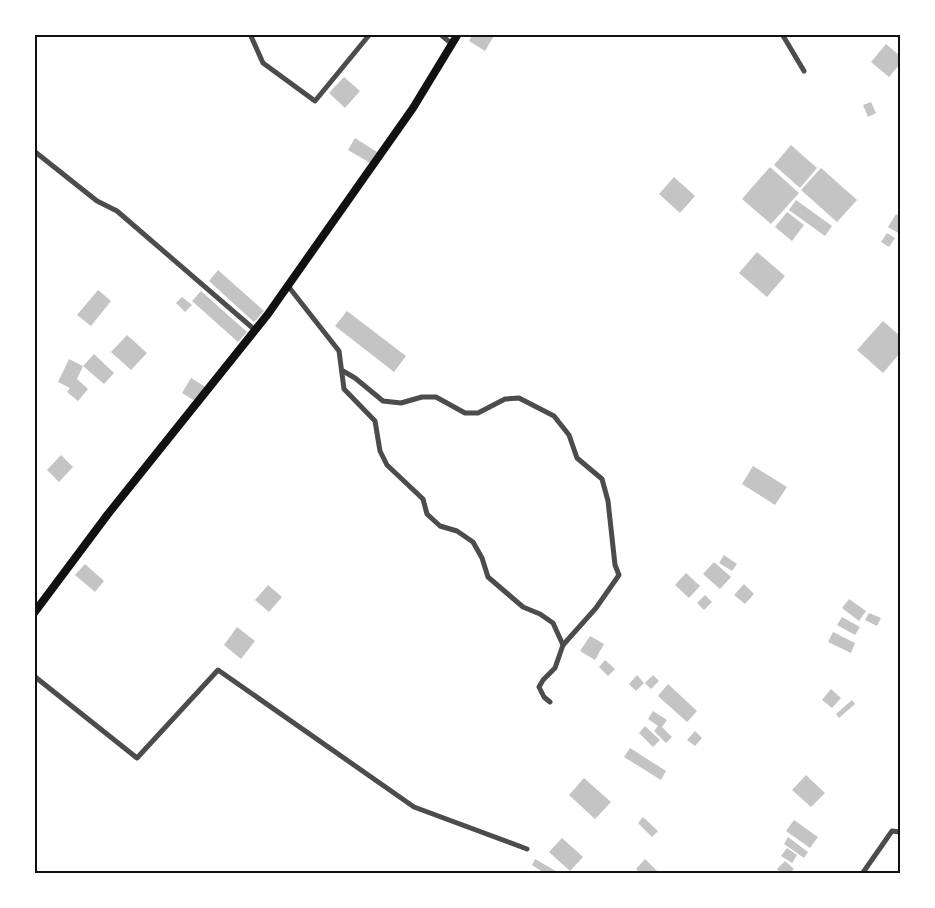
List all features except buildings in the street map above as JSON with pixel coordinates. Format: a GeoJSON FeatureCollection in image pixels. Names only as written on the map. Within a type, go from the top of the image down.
{"type":"FeatureCollection","features":[{"type":"Feature","properties":{"kind":"main road"},"geometry":{"type":"LineString","coordinates":[[34,613],[108,514],[288,286],[413,108],[458,34]]}},
{"type":"Feature","properties":{"kind":"street"},"geometry":{"type":"LineString","coordinates":[[250,34],[263,63],[315,101],[370,34]]}},
{"type":"Feature","properties":{"kind":"street"},"geometry":{"type":"LineString","coordinates":[[440,34],[452,44]]}},
{"type":"Feature","properties":{"kind":"street"},"geometry":{"type":"LineString","coordinates":[[782,34],[804,71]]}},
{"type":"Feature","properties":{"kind":"street"},"geometry":{"type":"LineString","coordinates":[[34,151],[97,201],[117,211],[255,330]]}},
{"type":"Feature","properties":{"kind":"street"},"geometry":{"type":"LineString","coordinates":[[288,286],[339,351],[344,389],[375,422],[381,451],[387,465],[423,499],[427,514],[440,526],[457,531],[473,542],[482,558],[488,577],[523,607],[540,614],[553,623],[563,645]]}},
{"type":"Feature","properties":{"kind":"street"},"geometry":{"type":"LineString","coordinates":[[343,371],[383,401],[401,403],[422,397],[436,398],[465,413],[477,413],[505,399],[519,398],[554,416],[569,435],[577,458],[602,479],[608,501],[615,565],[619,575],[596,608],[563,645],[555,668],[539,687],[544,697],[550,702]]}},
{"type":"Feature","properties":{"kind":"street"},"geometry":{"type":"LineString","coordinates":[[34,676],[138,758],[218,670],[414,807],[527,849]]}},
{"type":"Feature","properties":{"kind":"street"},"geometry":{"type":"LineString","coordinates":[[862,873],[892,831],[900,832]]}}]}
